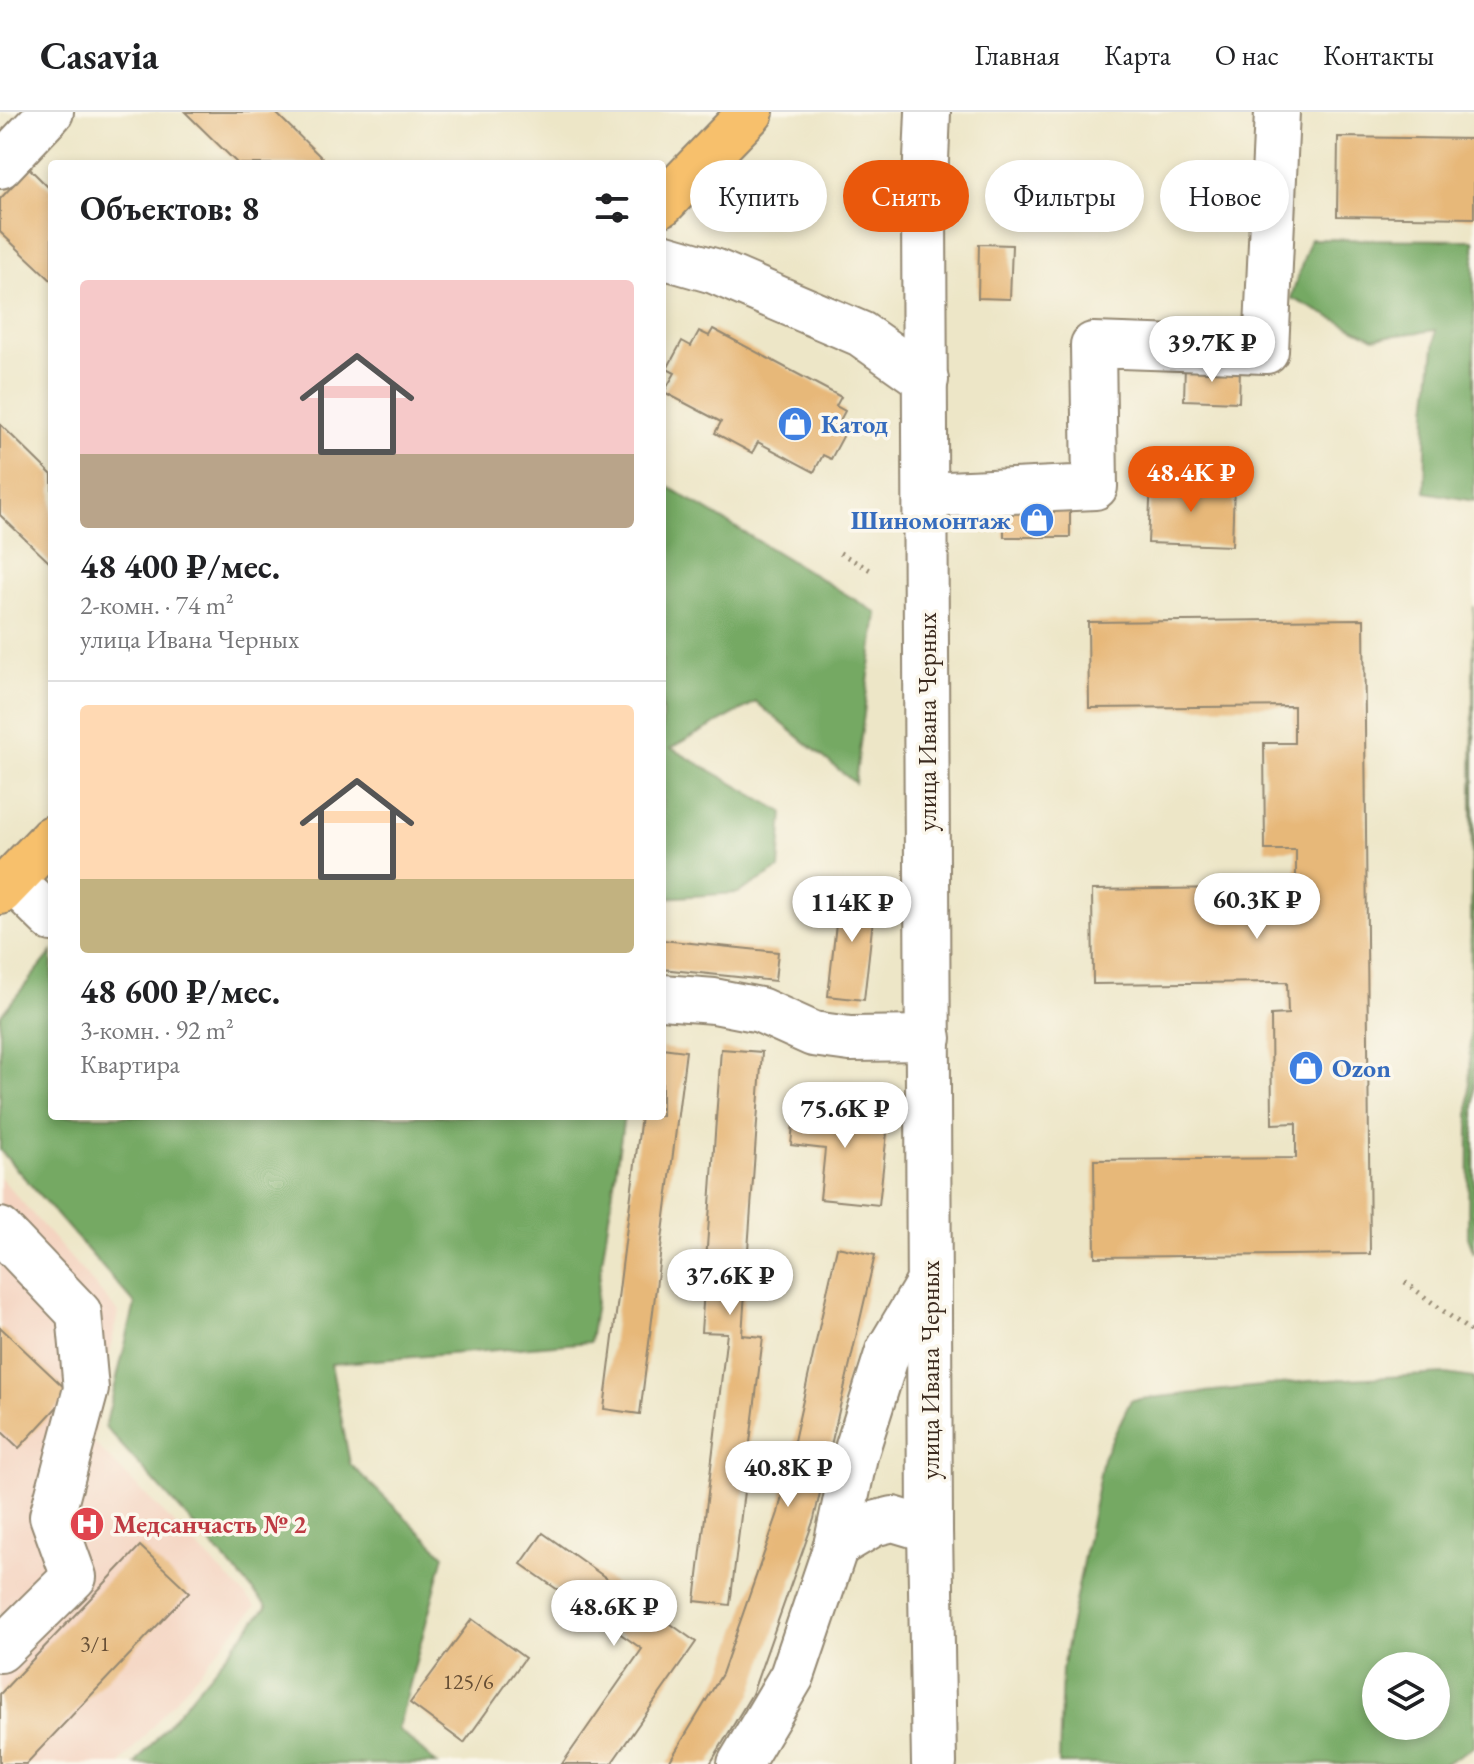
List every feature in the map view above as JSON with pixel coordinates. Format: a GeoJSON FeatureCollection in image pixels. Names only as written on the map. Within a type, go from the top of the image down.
{"type":"FeatureCollection","features":[{"type":"Feature","properties":{"kind":"main road"},"geometry":{"type":"LineString","coordinates":[[666,200],[751,112]]}},
{"type":"Feature","properties":{"kind":"main road"},"geometry":{"type":"LineString","coordinates":[[6,886],[48,842]]}},
{"type":"Feature","properties":{"kind":"street"},"geometry":{"type":"LineString","coordinates":[[0,166],[51,112]]}},
{"type":"Feature","properties":{"kind":"street","name":"улица Ивана Черных"},"geometry":{"type":"LineString","coordinates":[[928,112],[924,208],[930,1530],[934,1764]]}},
{"type":"Feature","properties":{"kind":"street"},"geometry":{"type":"LineString","coordinates":[[926,495],[1095,487],[1093,345],[1266,351],[1277,112]]}},
{"type":"Feature","properties":{"kind":"street"},"geometry":{"type":"LineString","coordinates":[[666,257],[714,271],[861,334],[926,380]]}},
{"type":"Feature","properties":{"kind":"street"},"geometry":{"type":"LineString","coordinates":[[6,886],[48,916]]}},
{"type":"Feature","properties":{"kind":"street"},"geometry":{"type":"LineString","coordinates":[[666,997],[714,1001],[760,1010],[813,1034],[850,1039],[929,1038]]}},
{"type":"Feature","properties":{"kind":"street"},"geometry":{"type":"LineString","coordinates":[[0,1230],[79,1313],[86,1389],[52,1516],[74,1577],[0,1650]]}},
{"type":"Feature","properties":{"kind":"street"},"geometry":{"type":"LineString","coordinates":[[740,1764],[792,1676],[836,1546],[855,1456],[888,1351],[930,1281]]}},
{"type":"Feature","properties":{"kind":"street"},"geometry":{"type":"LineString","coordinates":[[836,1546],[873,1524],[893,1519],[930,1530]]}},
{"type":"Feature","properties":{"kind":"path"},"geometry":{"type":"LineString","coordinates":[[840,553],[872,571]]}},
{"type":"Feature","properties":{"kind":"path"},"geometry":{"type":"LineString","coordinates":[[1405,1282],[1474,1334]]}},
{"type":"Feature","properties":{"kind":"shaded area","name":"Медсанчасть № 2"},"geometry":{"type":"Polygon","coordinates":[[[0,1177],[118,1312],[93,1442],[256,1606],[120,1764],[0,1764],[0,1177]]]}},
{"type":"Feature","properties":{"kind":"green space"},"geometry":{"type":"Polygon","coordinates":[[[1310,239],[1474,240],[1474,501],[1425,492],[1427,410],[1436,330],[1374,338],[1291,298],[1310,239]]]}},
{"type":"Feature","properties":{"kind":"green space"},"geometry":{"type":"Polygon","coordinates":[[[666,485],[877,613],[855,783],[756,702],[671,748],[783,812],[779,869],[738,893],[666,898],[666,485]]]}},
{"type":"Feature","properties":{"kind":"green space"},"geometry":{"type":"Polygon","coordinates":[[[1474,606],[1474,1253],[1468,1237],[1474,606]]]}},
{"type":"Feature","properties":{"kind":"green space"},"geometry":{"type":"Polygon","coordinates":[[[48,957],[48,1120],[623,1120],[590,1342],[331,1364],[350,1464],[444,1555],[398,1729],[437,1764],[135,1764],[267,1606],[105,1427],[135,1304],[0,1150],[0,1016],[48,957]]]}},
{"type":"Feature","properties":{"kind":"green space"},"geometry":{"type":"Polygon","coordinates":[[[1445,1374],[1474,1378],[1474,1747],[1444,1764],[1059,1764],[1062,1669],[1103,1458],[1131,1400],[1309,1381],[1445,1374]]]}},
{"type":"Feature","properties":{"kind":"building"},"geometry":{"type":"Polygon","coordinates":[[[185,112],[275,112],[324,160],[234,160],[185,112]]]}},
{"type":"Feature","properties":{"kind":"building"},"geometry":{"type":"Polygon","coordinates":[[[1338,137],[1474,139],[1474,218],[1337,216],[1338,137]]]}},
{"type":"Feature","properties":{"kind":"building"},"geometry":{"type":"Polygon","coordinates":[[[29,168],[48,187],[48,277],[0,232],[0,199],[29,168]]]}},
{"type":"Feature","properties":{"kind":"building"},"geometry":{"type":"Polygon","coordinates":[[[979,244],[1012,245],[1010,299],[978,298],[979,244]]]}},
{"type":"Feature","properties":{"kind":"building"},"geometry":{"type":"Polygon","coordinates":[[[713,329],[841,397],[836,406],[845,411],[838,424],[847,429],[831,459],[823,455],[814,472],[758,442],[752,453],[715,433],[721,422],[666,393],[675,373],[667,369],[682,341],[691,346],[699,331],[709,336],[713,329]]]}},
{"type":"Feature","properties":{"kind":"building"},"geometry":{"type":"Polygon","coordinates":[[[1185,365],[1240,367],[1239,402],[1184,400],[1185,365]]]}},
{"type":"Feature","properties":{"kind":"building"},"geometry":{"type":"Polygon","coordinates":[[[0,424],[48,471],[48,561],[0,515],[0,424]]]}},
{"type":"Feature","properties":{"kind":"building"},"geometry":{"type":"Polygon","coordinates":[[[1151,482],[1234,485],[1232,546],[1148,543],[1151,482]]]}},
{"type":"Feature","properties":{"kind":"building","name":"Шиномонтаж"},"geometry":{"type":"Polygon","coordinates":[[[1070,502],[1070,537],[1004,537],[1004,503],[1070,502]]]}},
{"type":"Feature","properties":{"kind":"building"},"geometry":{"type":"Polygon","coordinates":[[[1364,619],[1370,1254],[1095,1257],[1094,1160],[1296,1158],[1296,1123],[1272,1124],[1271,1015],[1288,1014],[1287,982],[1093,984],[1092,890],[1296,887],[1296,850],[1265,850],[1264,743],[1294,743],[1294,706],[1089,708],[1088,622],[1364,619]]]}},
{"type":"Feature","properties":{"kind":"building"},"geometry":{"type":"Polygon","coordinates":[[[840,888],[876,892],[864,1000],[828,996],[840,888]]]}},
{"type":"Feature","properties":{"kind":"building"},"geometry":{"type":"Polygon","coordinates":[[[666,940],[778,952],[775,981],[666,969],[666,940]]]}},
{"type":"Feature","properties":{"kind":"building"},"geometry":{"type":"Polygon","coordinates":[[[666,1048],[686,1051],[640,1414],[604,1409],[640,1120],[666,1120],[666,1048]]]}},
{"type":"Feature","properties":{"kind":"building"},"geometry":{"type":"Polygon","coordinates":[[[721,1049],[762,1052],[742,1335],[763,1337],[730,1605],[695,1601],[727,1333],[701,1332],[721,1049]]]}},
{"type":"Feature","properties":{"kind":"building"},"geometry":{"type":"Polygon","coordinates":[[[795,1104],[889,1114],[879,1205],[820,1199],[825,1149],[791,1145],[795,1104]]]}},
{"type":"Feature","properties":{"kind":"building"},"geometry":{"type":"Polygon","coordinates":[[[837,1247],[875,1255],[814,1519],[752,1694],[710,1764],[668,1764],[722,1674],[778,1513],[837,1247]]]}},
{"type":"Feature","properties":{"kind":"building"},"geometry":{"type":"Polygon","coordinates":[[[0,1327],[70,1393],[19,1448],[0,1430],[0,1327]]]}},
{"type":"Feature","properties":{"kind":"building"},"geometry":{"type":"Polygon","coordinates":[[[543,1533],[696,1642],[611,1764],[562,1764],[642,1649],[521,1564],[543,1533]]]}},
{"type":"Feature","properties":{"kind":"building"},"geometry":{"type":"Polygon","coordinates":[[[140,1546],[189,1592],[26,1764],[0,1764],[0,1694],[140,1546]]]}},
{"type":"Feature","properties":{"kind":"building"},"geometry":{"type":"Polygon","coordinates":[[[472,1619],[525,1658],[464,1743],[410,1703],[472,1619]]]}},
{"type":"Feature","properties":{"kind":"place","name":"Катод"},"geometry":{"type":"Point","coordinates":[795,424]}},
{"type":"Feature","properties":{"kind":"place","name":"Шиномонтаж"},"geometry":{"type":"Point","coordinates":[1037,520]}},
{"type":"Feature","properties":{"kind":"place","name":"Ozon"},"geometry":{"type":"Point","coordinates":[1306,1068]}},
{"type":"Feature","properties":{"kind":"place","name":"Медсанчасть № 2"},"geometry":{"type":"Point","coordinates":[87,1524]}}]}
